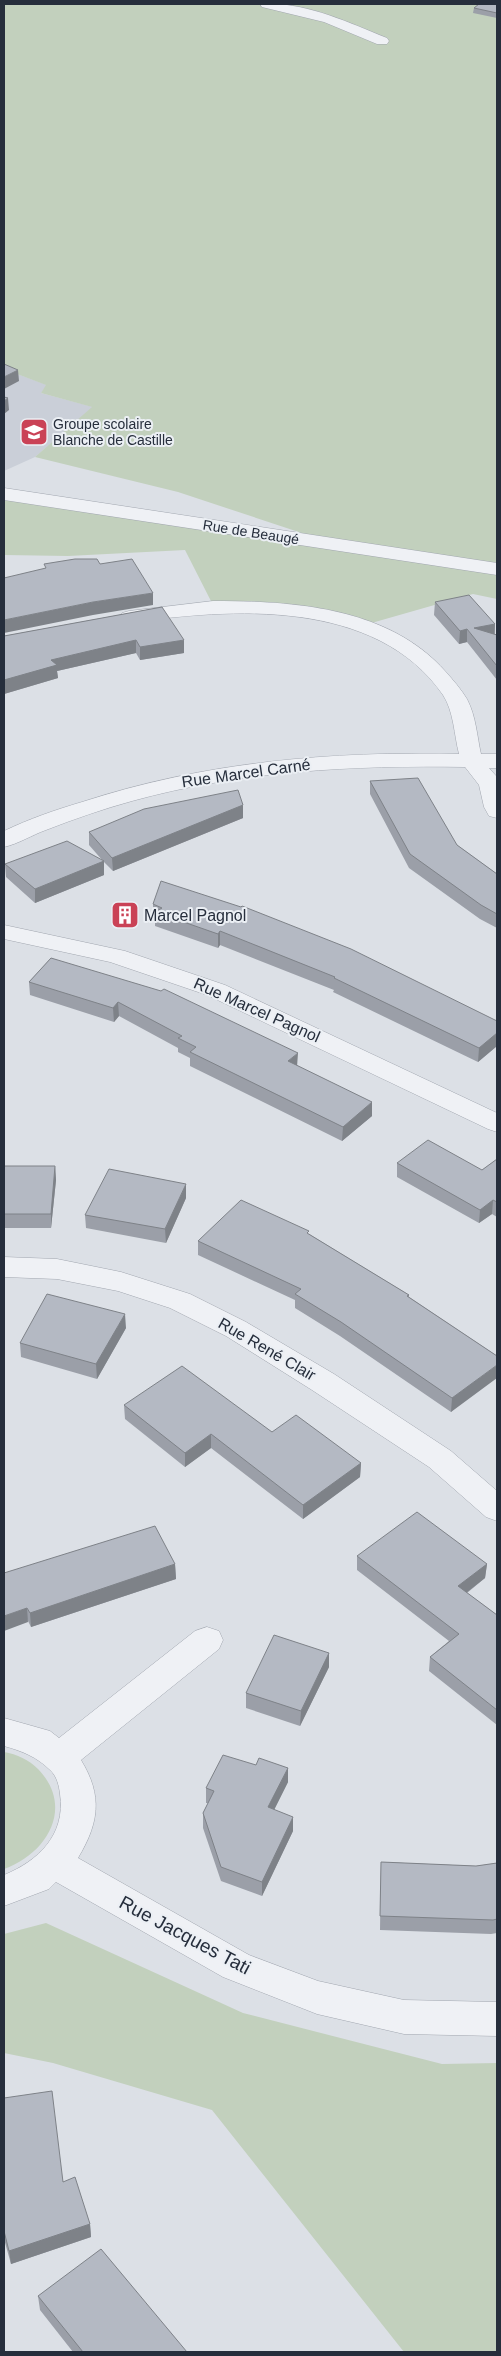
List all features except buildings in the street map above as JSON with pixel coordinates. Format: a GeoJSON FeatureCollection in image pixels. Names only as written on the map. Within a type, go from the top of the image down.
{"type":"FeatureCollection","features":[{"type":"Feature","properties":{"kind":"street"},"geometry":{"type":"LineString","coordinates":[[267,4],[329,19],[382,41]]}},
{"type":"Feature","properties":{"kind":"street","name":"Rue de Beaugé"},"geometry":{"type":"LineString","coordinates":[[4,494],[497,569]]}},
{"type":"Feature","properties":{"kind":"street"},"geometry":{"type":"LineString","coordinates":[[109,620],[194,607],[239,606],[302,612],[329,617],[375,632],[423,659],[440,676],[453,694],[464,718],[472,760],[490,784],[497,811]]}},
{"type":"Feature","properties":{"kind":"street","name":"Rue Marcel Carné"},"geometry":{"type":"LineString","coordinates":[[4,840],[108,799],[170,783],[244,770],[312,764],[497,761]]}},
{"type":"Feature","properties":{"kind":"street","name":"Rue Marcel Pagnol"},"geometry":{"type":"LineString","coordinates":[[4,932],[116,956],[216,990],[497,1123]]}},
{"type":"Feature","properties":{"kind":"street","name":"Rue René Clair"},"geometry":{"type":"LineString","coordinates":[[4,1266],[57,1269],[121,1282],[180,1301],[236,1329],[323,1382],[440,1459],[497,1509]]}},
{"type":"Feature","properties":{"kind":"street"},"geometry":{"type":"LineString","coordinates":[[59,1758],[207,1640]]}},
{"type":"Feature","properties":{"kind":"street"},"geometry":{"type":"LineString","coordinates":[[4,1732],[33,1740],[59,1758],[76,1781],[80,1809],[73,1838],[55,1863],[36,1878],[4,1891]]}},
{"type":"Feature","properties":{"kind":"street","name":"Rue Jacques Tati"},"geometry":{"type":"LineString","coordinates":[[55,1863],[236,1966],[317,1997],[404,2017],[497,2019]]}},
{"type":"Feature","properties":{"kind":"shaded area","name":"Groupe scolaire Blanche de Castille"},"geometry":{"type":"Polygon","coordinates":[[[4,369],[47,385],[41,393],[93,407],[35,457],[4,471],[4,369]]]}},
{"type":"Feature","properties":{"kind":"green space"},"geometry":{"type":"Polygon","coordinates":[[[4,4],[497,4],[497,599],[473,594],[361,626],[329,617],[214,607],[185,550],[68,556],[4,555],[4,494],[332,543],[178,492],[35,457],[92,407],[41,393],[46,385],[4,369],[4,4]]]}},
{"type":"Feature","properties":{"kind":"green space"},"geometry":{"type":"Polygon","coordinates":[[[4,1752],[22,1758],[38,1769],[49,1784],[54,1799],[55,1813],[51,1828],[33,1852],[19,1862],[4,1869],[4,1752]]]}},
{"type":"Feature","properties":{"kind":"green space"},"geometry":{"type":"Polygon","coordinates":[[[46,1923],[243,2013],[442,2064],[497,2063],[497,2352],[404,2352],[212,2110],[53,2063],[4,2053],[4,1934],[46,1923]]]}},
{"type":"Feature","properties":{"kind":"place","name":"Groupe scolaire Blanche de Castille"},"geometry":{"type":"Point","coordinates":[34,432]}},
{"type":"Feature","properties":{"kind":"place","name":"Marcel Pagnol"},"geometry":{"type":"Point","coordinates":[125,915]}}]}
